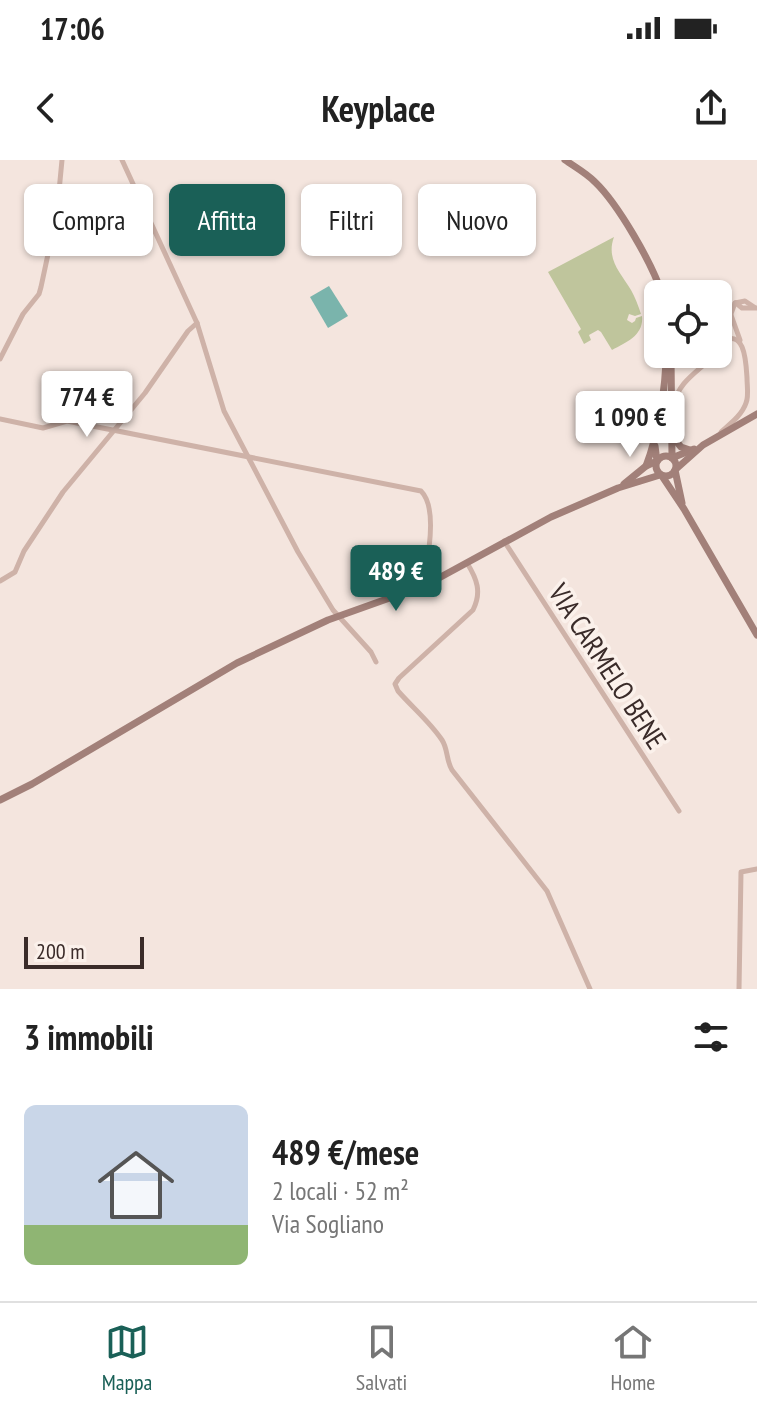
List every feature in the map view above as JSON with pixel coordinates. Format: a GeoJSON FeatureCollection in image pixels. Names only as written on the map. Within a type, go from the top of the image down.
{"type":"FeatureCollection","features":[{"type":"Feature","properties":{"kind":"street"},"geometry":{"type":"LineString","coordinates":[[0,359],[23,314],[39,294],[57,212],[62,160]]}},
{"type":"Feature","properties":{"kind":"street"},"geometry":{"type":"LineString","coordinates":[[122,160],[197,323],[224,411],[298,552],[339,617],[371,652],[376,662]]}},
{"type":"Feature","properties":{"kind":"street"},"geometry":{"type":"LineString","coordinates":[[565,160],[597,184],[618,211],[657,280]]}},
{"type":"Feature","properties":{"kind":"street"},"geometry":{"type":"LineString","coordinates":[[735,303],[745,301],[756,308]]}},
{"type":"Feature","properties":{"kind":"street"},"geometry":{"type":"LineString","coordinates":[[735,303],[742,308]]}},
{"type":"Feature","properties":{"kind":"street"},"geometry":{"type":"LineString","coordinates":[[718,435],[748,400],[744,354],[732,312],[735,303]]}},
{"type":"Feature","properties":{"kind":"street"},"geometry":{"type":"LineString","coordinates":[[732,312],[756,308]]}},
{"type":"Feature","properties":{"kind":"street"},"geometry":{"type":"LineString","coordinates":[[0,581],[15,572],[24,551],[63,492],[160,374],[188,331],[197,323]]}},
{"type":"Feature","properties":{"kind":"street"},"geometry":{"type":"LineString","coordinates":[[732,339],[742,345]]}},
{"type":"Feature","properties":{"kind":"street"},"geometry":{"type":"LineString","coordinates":[[646,466],[668,368]]}},
{"type":"Feature","properties":{"kind":"street"},"geometry":{"type":"LineString","coordinates":[[671,368],[672,458],[684,509]]}},
{"type":"Feature","properties":{"kind":"street"},"geometry":{"type":"LineString","coordinates":[[671,423],[679,388],[700,368]]}},
{"type":"Feature","properties":{"kind":"street"},"geometry":{"type":"LineString","coordinates":[[0,800],[237,663],[339,617],[426,585],[551,517],[618,488],[671,475],[703,445],[757,414]]}},
{"type":"Feature","properties":{"kind":"street"},"geometry":{"type":"LineString","coordinates":[[0,419],[35,428],[67,421],[421,491],[429,503],[430,545],[425,572],[428,576],[439,578]]}},
{"type":"Feature","properties":{"kind":"street"},"geometry":{"type":"LineString","coordinates":[[671,435],[681,447],[690,450]]}},
{"type":"Feature","properties":{"kind":"street"},"geometry":{"type":"LineString","coordinates":[[654,439],[655,468],[684,509],[757,635]]}},
{"type":"Feature","properties":{"kind":"street"},"geometry":{"type":"LineString","coordinates":[[618,488],[646,466],[665,456],[672,458],[703,445]]}},
{"type":"Feature","properties":{"kind":"street"},"geometry":{"type":"LineString","coordinates":[[645,480],[668,486]]}},
{"type":"Feature","properties":{"kind":"street","name":"VIA CARMELO BENE"},"geometry":{"type":"LineString","coordinates":[[504,541],[679,811]]}},
{"type":"Feature","properties":{"kind":"street"},"geometry":{"type":"LineString","coordinates":[[464,564],[476,578],[479,590],[473,610],[395,684],[441,738],[452,770],[547,891],[590,989]]}},
{"type":"Feature","properties":{"kind":"street"},"geometry":{"type":"LineString","coordinates":[[739,989],[741,872],[757,869]]}},
{"type":"Feature","properties":{"kind":"green space"},"geometry":{"type":"Polygon","coordinates":[[[614,237],[613,259],[641,314],[629,314],[627,320],[632,323],[642,316],[642,323],[633,337],[612,350],[598,330],[589,335],[591,340],[584,344],[578,332],[581,329],[548,272],[614,237]]]}},
{"type":"Feature","properties":{"kind":"water"},"geometry":{"type":"Polygon","coordinates":[[[329,286],[348,316],[328,328],[310,297],[329,286]]]}}]}
